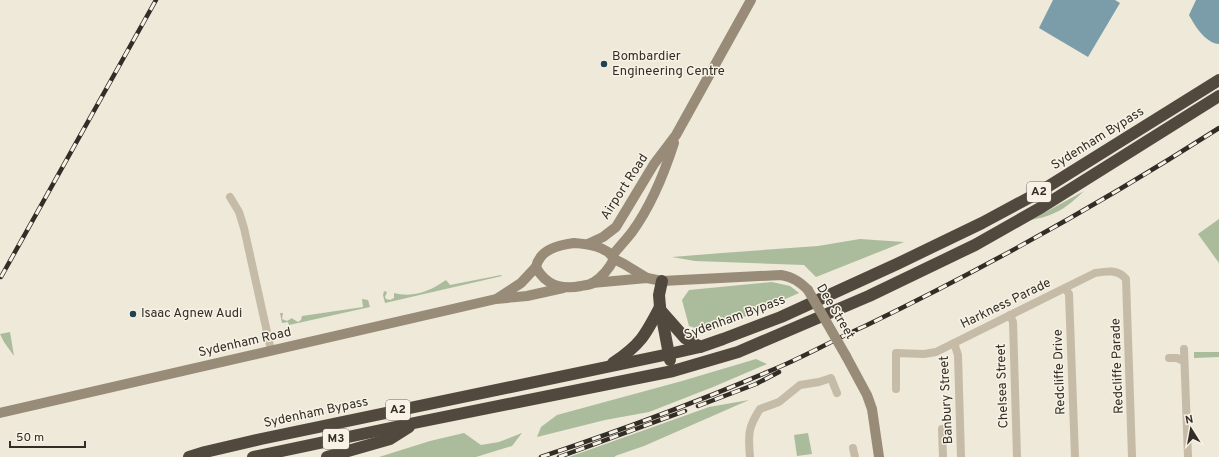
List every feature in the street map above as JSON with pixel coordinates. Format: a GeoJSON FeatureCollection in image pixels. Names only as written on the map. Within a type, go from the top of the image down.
{"type":"FeatureCollection","features":[{"type":"Feature","properties":{"kind":"highway","name":"Sydenham Bypass"},"geometry":{"type":"LineString","coordinates":[[189,457],[261,439],[669,354],[700,347],[748,331],[803,308],[982,223],[1036,194],[1219,80]]}},
{"type":"Feature","properties":{"kind":"highway","name":"A2"},"geometry":{"type":"LineString","coordinates":[[328,457],[390,438],[418,422],[672,371],[723,357],[751,347],[876,292],[975,245],[1042,207],[1219,96]]}},
{"type":"Feature","properties":{"kind":"highway"},"geometry":{"type":"LineString","coordinates":[[662,281],[659,295],[660,309],[672,371]]}},
{"type":"Feature","properties":{"kind":"highway"},"geometry":{"type":"LineString","coordinates":[[660,309],[684,338],[700,347]]}},
{"type":"Feature","properties":{"kind":"highway"},"geometry":{"type":"LineString","coordinates":[[607,367],[629,352],[642,340],[660,309]]}},
{"type":"Feature","properties":{"kind":"highway","name":"M3"},"geometry":{"type":"LineString","coordinates":[[253,457],[418,422]]}},
{"type":"Feature","properties":{"kind":"street","name":"Airport Road"},"geometry":{"type":"LineString","coordinates":[[588,244],[603,237],[616,227],[654,164],[676,135],[751,0]]}},
{"type":"Feature","properties":{"kind":"street","name":"Airport Road"},"geometry":{"type":"LineString","coordinates":[[613,258],[632,232],[648,204],[665,170],[676,135]]}},
{"type":"Feature","properties":{"kind":"street"},"geometry":{"type":"LineString","coordinates":[[230,197],[239,212],[244,228],[272,350]]}},
{"type":"Feature","properties":{"kind":"street"},"geometry":{"type":"LineString","coordinates":[[574,243],[588,244],[602,249],[613,258],[610,268],[592,283],[578,287],[563,288],[545,280],[536,267],[541,257],[550,249],[574,243]]}},
{"type":"Feature","properties":{"kind":"street","name":"Dee Street"},"geometry":{"type":"LineString","coordinates":[[613,258],[647,278]]}},
{"type":"Feature","properties":{"kind":"street","name":"Sydenham Road"},"geometry":{"type":"LineString","coordinates":[[496,299],[521,283],[536,267]]}},
{"type":"Feature","properties":{"kind":"street","name":"Harkness Parade"},"geometry":{"type":"LineString","coordinates":[[896,389],[896,353],[924,354],[936,352],[1095,273],[1117,271],[1124,275]]}},
{"type":"Feature","properties":{"kind":"street","name":"Dee Street"},"geometry":{"type":"LineString","coordinates":[[592,283],[647,278],[662,281],[781,275],[791,277],[801,282],[808,290],[867,395],[870,402],[879,457]]}},
{"type":"Feature","properties":{"kind":"street","name":"Redcliffe Parade"},"geometry":{"type":"LineString","coordinates":[[1124,275],[1126,279],[1128,298],[1132,457]]}},
{"type":"Feature","properties":{"kind":"street","name":"Sydenham Road"},"geometry":{"type":"LineString","coordinates":[[0,413],[496,299],[527,296],[563,288]]}},
{"type":"Feature","properties":{"kind":"street","name":"Redcliffe Drive"},"geometry":{"type":"LineString","coordinates":[[1066,288],[1069,294],[1075,457]]}},
{"type":"Feature","properties":{"kind":"street","name":"Chelsea Street"},"geometry":{"type":"LineString","coordinates":[[1010,315],[1012,322],[1017,457]]}},
{"type":"Feature","properties":{"kind":"street","name":"Banbury Street"},"geometry":{"type":"LineString","coordinates":[[954,343],[958,355],[962,457]]}},
{"type":"Feature","properties":{"kind":"street"},"geometry":{"type":"LineString","coordinates":[[1184,349],[1188,457]]}},
{"type":"Feature","properties":{"kind":"street"},"geometry":{"type":"LineString","coordinates":[[1169,358],[1178,358],[1184,361]]}},
{"type":"Feature","properties":{"kind":"street"},"geometry":{"type":"LineString","coordinates":[[750,457],[749,427],[760,409],[779,402],[800,385],[819,382],[831,378],[837,393]]}},
{"type":"Feature","properties":{"kind":"street"},"geometry":{"type":"LineString","coordinates":[[942,429],[943,457]]}},
{"type":"Feature","properties":{"kind":"green space"},"geometry":{"type":"Polygon","coordinates":[[[1084,191],[1060,210],[1048,216],[1031,220],[1084,191]]]}},
{"type":"Feature","properties":{"kind":"green space"},"geometry":{"type":"Polygon","coordinates":[[[1219,219],[1219,263],[1198,234],[1219,219]]]}},
{"type":"Feature","properties":{"kind":"green space"},"geometry":{"type":"Polygon","coordinates":[[[860,239],[904,242],[816,277],[804,265],[695,261],[672,257],[818,246],[860,239]]]}},
{"type":"Feature","properties":{"kind":"green space"},"geometry":{"type":"Polygon","coordinates":[[[502,276],[385,303],[383,295],[384,291],[387,292],[385,297],[386,299],[390,300],[394,298],[394,293],[408,295],[415,294],[428,290],[446,280],[450,285],[502,276]]]}},
{"type":"Feature","properties":{"kind":"green space"},"geometry":{"type":"Polygon","coordinates":[[[772,282],[790,286],[799,293],[735,321],[698,329],[689,326],[682,300],[689,290],[772,282]]]}},
{"type":"Feature","properties":{"kind":"green space"},"geometry":{"type":"Polygon","coordinates":[[[362,299],[368,300],[370,307],[289,325],[288,322],[282,323],[280,313],[283,313],[282,319],[287,321],[292,318],[298,322],[301,320],[302,316],[363,307],[362,299]]]}},
{"type":"Feature","properties":{"kind":"green space"},"geometry":{"type":"Polygon","coordinates":[[[10,332],[14,356],[0,334],[10,332]]]}},
{"type":"Feature","properties":{"kind":"green space"},"geometry":{"type":"Polygon","coordinates":[[[1194,352],[1219,352],[1219,357],[1194,358],[1194,352]]]}},
{"type":"Feature","properties":{"kind":"green space"},"geometry":{"type":"Polygon","coordinates":[[[756,359],[767,364],[649,412],[605,420],[537,437],[541,427],[557,415],[756,359]]]}},
{"type":"Feature","properties":{"kind":"green space"},"geometry":{"type":"Polygon","coordinates":[[[749,400],[644,446],[615,457],[569,457],[709,407],[749,400]]]}},
{"type":"Feature","properties":{"kind":"green space"},"geometry":{"type":"Polygon","coordinates":[[[464,433],[481,445],[499,442],[522,433],[512,446],[476,457],[379,457],[430,441],[464,433]]]}},
{"type":"Feature","properties":{"kind":"green space"},"geometry":{"type":"Polygon","coordinates":[[[808,433],[812,454],[797,456],[794,435],[808,433]]]}},
{"type":"Feature","properties":{"kind":"water"},"geometry":{"type":"Polygon","coordinates":[[[1053,0],[1115,0],[1120,3],[1088,57],[1039,28],[1053,0]]]}},
{"type":"Feature","properties":{"kind":"water"},"geometry":{"type":"Polygon","coordinates":[[[1196,0],[1219,0],[1219,44],[1209,41],[1197,29],[1189,15],[1196,0]]]}},
{"type":"Feature","properties":{"kind":"railway"},"geometry":{"type":"LineString","coordinates":[[1,277],[156,0]]}},
{"type":"Feature","properties":{"kind":"railway"},"geometry":{"type":"LineString","coordinates":[[541,457],[726,389],[786,364],[911,304],[1001,257],[1089,207],[1219,128]]}},
{"type":"Feature","properties":{"kind":"railway"},"geometry":{"type":"LineString","coordinates":[[698,406],[756,384],[779,372]]}},
{"type":"Feature","properties":{"kind":"railway"},"geometry":{"type":"LineString","coordinates":[[559,457],[685,411]]}},
{"type":"Feature","properties":{"kind":"place","name":"Bombardier Engineering Centre"},"geometry":{"type":"Point","coordinates":[604,64]}},
{"type":"Feature","properties":{"kind":"place","name":"Isaac Agnew Audi"},"geometry":{"type":"Point","coordinates":[133,314]}}]}
